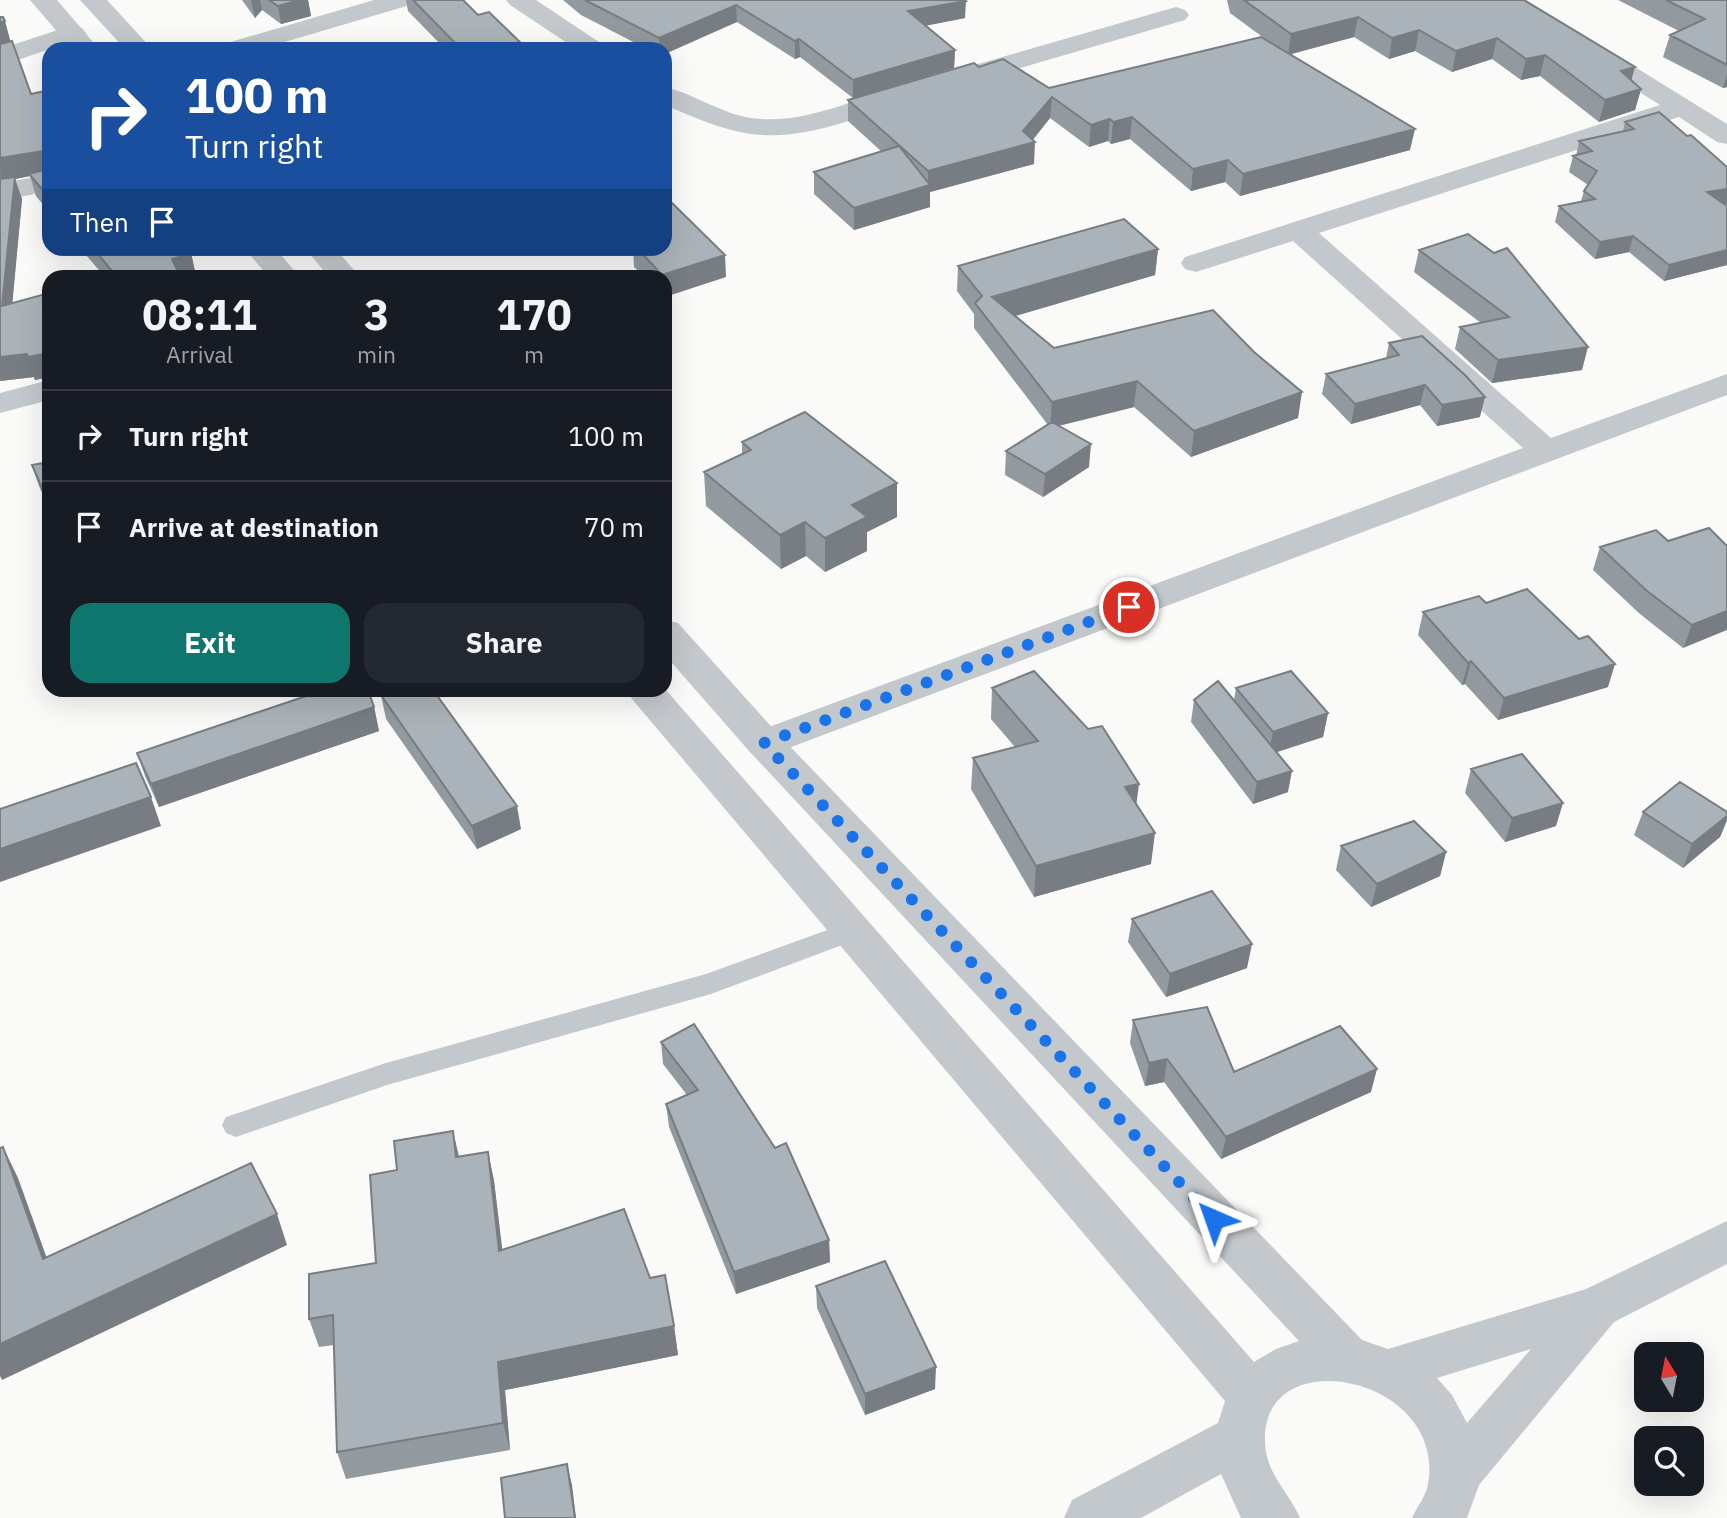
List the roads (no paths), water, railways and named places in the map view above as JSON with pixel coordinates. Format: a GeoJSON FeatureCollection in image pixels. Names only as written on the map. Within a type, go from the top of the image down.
{"type":"FeatureCollection","features":[{"type":"Feature","properties":{"kind":"street"},"geometry":{"type":"LineString","coordinates":[[44,0],[79,41]]}},
{"type":"Feature","properties":{"kind":"street"},"geometry":{"type":"LineString","coordinates":[[93,0],[132,42]]}},
{"type":"Feature","properties":{"kind":"street"},"geometry":{"type":"LineString","coordinates":[[257,42],[401,0]]}},
{"type":"Feature","properties":{"kind":"street"},"geometry":{"type":"LineString","coordinates":[[519,0],[582,42]]}},
{"type":"Feature","properties":{"kind":"street"},"geometry":{"type":"LineString","coordinates":[[672,98],[719,118],[762,127],[811,121],[1176,15]]}},
{"type":"Feature","properties":{"kind":"street"},"geometry":{"type":"LineString","coordinates":[[1572,38],[1727,136]]}},
{"type":"Feature","properties":{"kind":"street"},"geometry":{"type":"LineString","coordinates":[[0,58],[42,49]]}},
{"type":"Feature","properties":{"kind":"street"},"geometry":{"type":"LineString","coordinates":[[1196,263],[1682,107]]}},
{"type":"Feature","properties":{"kind":"street"},"geometry":{"type":"LineString","coordinates":[[0,192],[42,184]]}},
{"type":"Feature","properties":{"kind":"street"},"geometry":{"type":"LineString","coordinates":[[1298,230],[1546,451]]}},
{"type":"Feature","properties":{"kind":"street"},"geometry":{"type":"LineString","coordinates":[[265,256],[278,270]]}},
{"type":"Feature","properties":{"kind":"street"},"geometry":{"type":"LineString","coordinates":[[326,256],[339,270]]}},
{"type":"Feature","properties":{"kind":"street"},"geometry":{"type":"LineString","coordinates":[[764,743],[1727,384]]}},
{"type":"Feature","properties":{"kind":"street"},"geometry":{"type":"LineString","coordinates":[[0,403],[42,392]]}},
{"type":"Feature","properties":{"kind":"street"},"geometry":{"type":"LineString","coordinates":[[672,640],[764,743],[1367,1364],[1416,1390],[1437,1415],[1452,1443],[1450,1504]]}},
{"type":"Feature","properties":{"kind":"street"},"geometry":{"type":"LineString","coordinates":[[651,697],[852,931],[1246,1417],[1247,1478],[1274,1518]]}},
{"type":"Feature","properties":{"kind":"street"},"geometry":{"type":"LineString","coordinates":[[1090,1518],[1246,1417],[1276,1373],[1287,1368],[1308,1359],[1367,1364],[1597,1307],[1727,1241]]}},
{"type":"Feature","properties":{"kind":"street"},"geometry":{"type":"LineString","coordinates":[[1450,1504],[1597,1307]]}},
{"type":"Feature","properties":{"kind":"lane"},"geometry":{"type":"LineString","coordinates":[[236,1125],[386,1074],[711,983],[852,931]]}}]}
